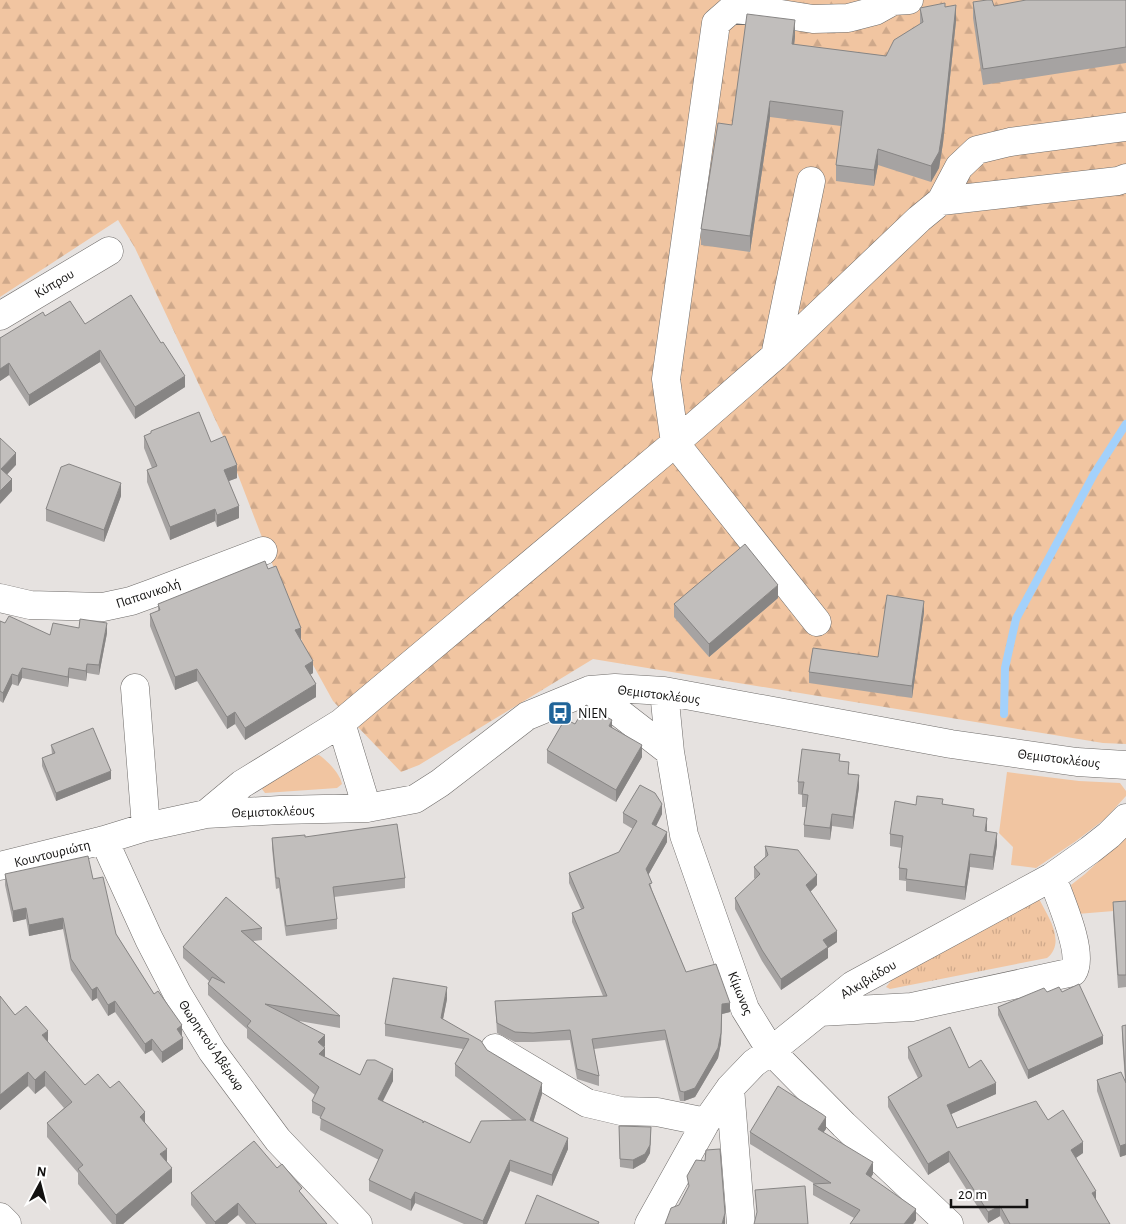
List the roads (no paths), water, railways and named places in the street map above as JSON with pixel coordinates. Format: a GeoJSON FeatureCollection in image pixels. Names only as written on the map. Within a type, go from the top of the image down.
{"type":"FeatureCollection","features":[{"type":"Feature","properties":{"kind":"street"},"geometry":{"type":"LineString","coordinates":[[817,622],[675,443],[666,379],[716,23],[732,9],[813,19],[848,18],[875,11],[893,1],[909,0]]}},
{"type":"Feature","properties":{"kind":"street"},"geometry":{"type":"LineString","coordinates":[[206,814],[242,784],[341,723],[675,443],[775,356],[920,218],[941,201],[959,167],[977,150],[1010,142],[1126,128]]}},
{"type":"Feature","properties":{"kind":"street"},"geometry":{"type":"LineString","coordinates":[[941,201],[1118,181],[1126,178]]}},
{"type":"Feature","properties":{"kind":"street"},"geometry":{"type":"LineString","coordinates":[[775,356],[811,181]]}},
{"type":"Feature","properties":{"kind":"street","name":"Κύπρου"},"geometry":{"type":"LineString","coordinates":[[0,316],[108,251]]}},
{"type":"Feature","properties":{"kind":"street","name":"Παπανικολή"},"geometry":{"type":"LineString","coordinates":[[0,598],[30,605],[103,607],[153,593],[263,551]]}},
{"type":"Feature","properties":{"kind":"street"},"geometry":{"type":"LineString","coordinates":[[135,688],[146,826]]}},
{"type":"Feature","properties":{"kind":"street","name":"Θεμιστοκλέους"},"geometry":{"type":"LineString","coordinates":[[104,840],[146,826],[206,814],[367,808],[415,799],[440,783],[527,716],[590,690],[615,688],[664,691],[951,744],[1077,762],[1126,765]]}},
{"type":"Feature","properties":{"kind":"street"},"geometry":{"type":"LineString","coordinates":[[590,690],[670,752]]}},
{"type":"Feature","properties":{"kind":"street","name":"Κίμωνος"},"geometry":{"type":"LineString","coordinates":[[664,691],[670,752],[684,835],[745,1009],[771,1051],[844,1125],[949,1224]]}},
{"type":"Feature","properties":{"kind":"street"},"geometry":{"type":"LineString","coordinates":[[341,723],[367,808]]}},
{"type":"Feature","properties":{"kind":"street","name":"Αλκιβιάδου"},"geometry":{"type":"LineString","coordinates":[[648,1224],[706,1122],[730,1088],[754,1063],[853,985],[1052,877],[1110,835],[1126,818]]}},
{"type":"Feature","properties":{"kind":"street","name":"Κουντουριώτη"},"geometry":{"type":"LineString","coordinates":[[0,866],[104,840]]}},
{"type":"Feature","properties":{"kind":"street","name":"Θωρηκτού Αβέρωφ"},"geometry":{"type":"LineString","coordinates":[[104,840],[149,939],[177,993],[212,1051],[278,1140],[358,1224]]}},
{"type":"Feature","properties":{"kind":"street"},"geometry":{"type":"LineString","coordinates":[[819,1012],[912,1007],[1073,972],[1076,967],[1074,941],[1052,877]]}},
{"type":"Feature","properties":{"kind":"street"},"geometry":{"type":"LineString","coordinates":[[496,1048],[588,1103],[621,1111],[657,1112],[706,1122]]}},
{"type":"Feature","properties":{"kind":"street"},"geometry":{"type":"LineString","coordinates":[[730,1088],[741,1224]]}},
{"type":"Feature","properties":{"kind":"street"},"geometry":{"type":"LineString","coordinates":[[0,1217],[7,1224]]}},
{"type":"Feature","properties":{"kind":"waterway"},"geometry":{"type":"LineString","coordinates":[[1004,714],[1005,668],[1016,619],[1094,474],[1126,424]]}},
{"type":"Feature","properties":{"kind":"place","name":"ΝΙΕΝ"},"geometry":{"type":"Point","coordinates":[560,713]}}]}
